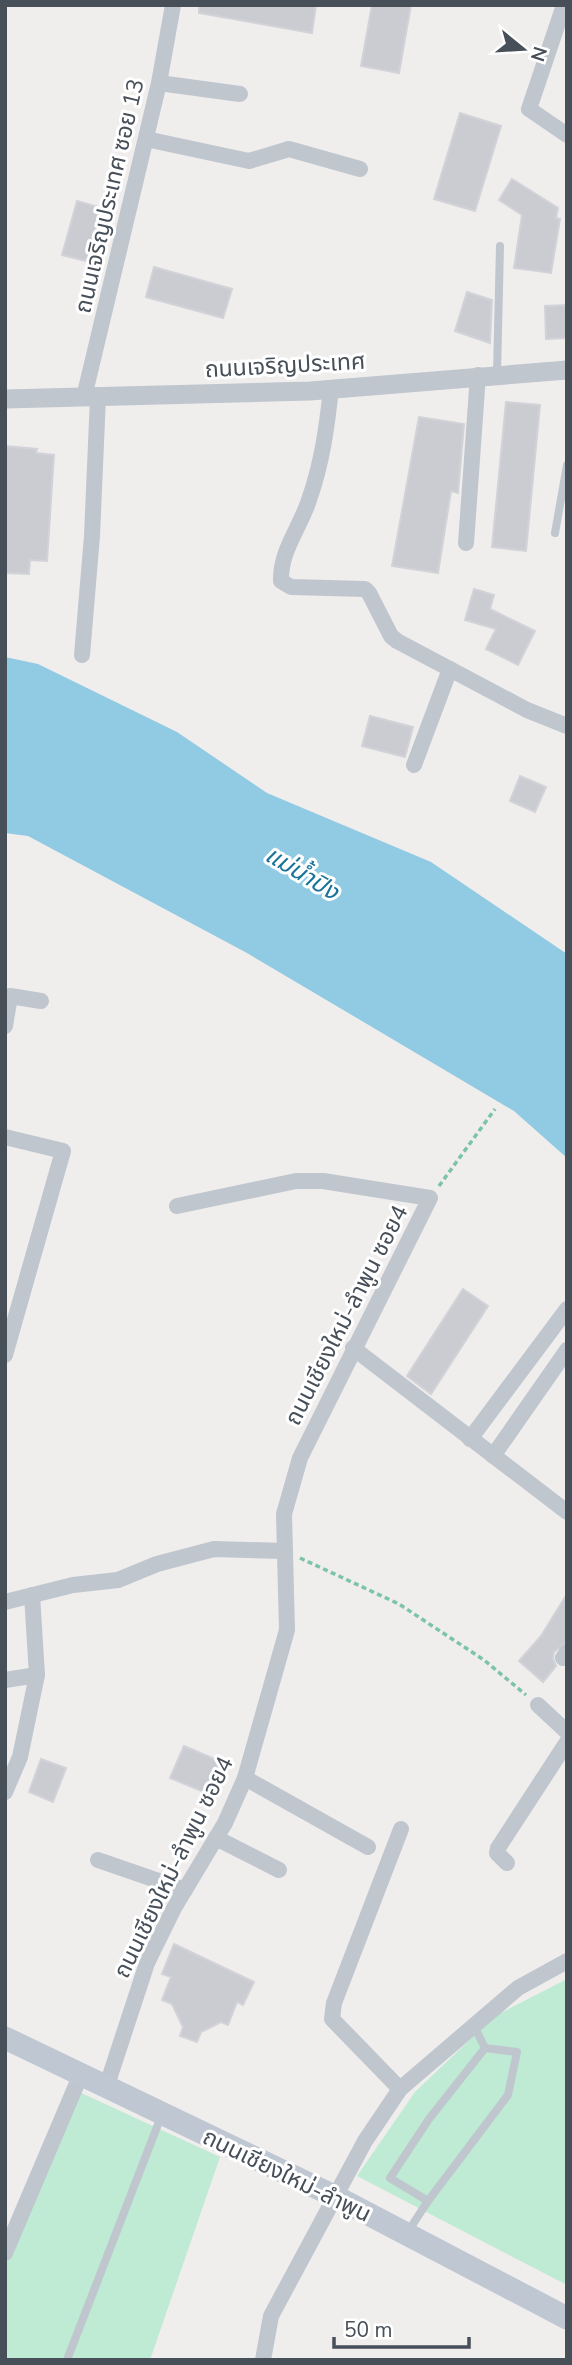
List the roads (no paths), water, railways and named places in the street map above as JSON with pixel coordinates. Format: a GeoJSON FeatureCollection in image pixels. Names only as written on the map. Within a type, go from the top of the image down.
{"type":"FeatureCollection","features":[{"type":"Feature","properties":{"kind":"main road","name":"ถนนเชียงใหม่-ลำพูน"},"geometry":{"type":"LineString","coordinates":[[5,2038],[334,2196],[567,2318]]}},
{"type":"Feature","properties":{"kind":"street","name":"ถนนเจริญประเทศ ซอย 13"},"geometry":{"type":"LineString","coordinates":[[82,655],[92,536],[91,397],[159,83],[173,5]]}},
{"type":"Feature","properties":{"kind":"street"},"geometry":{"type":"LineString","coordinates":[[564,5],[529,109],[567,135]]}},
{"type":"Feature","properties":{"kind":"street"},"geometry":{"type":"LineString","coordinates":[[159,83],[240,94]]}},
{"type":"Feature","properties":{"kind":"street"},"geometry":{"type":"LineString","coordinates":[[146,139],[249,161],[289,149],[360,169]]}},
{"type":"Feature","properties":{"kind":"street","name":"ถนนเจริญประเทศ"},"geometry":{"type":"LineString","coordinates":[[5,399],[331,388],[567,370]]}},
{"type":"Feature","properties":{"kind":"street"},"geometry":{"type":"LineString","coordinates":[[466,543],[487,375]]}},
{"type":"Feature","properties":{"kind":"street"},"geometry":{"type":"LineString","coordinates":[[331,388],[325,447],[308,503],[280,564],[281,581],[291,587],[365,589],[391,636],[527,710],[567,726]]}},
{"type":"Feature","properties":{"kind":"street"},"geometry":{"type":"LineString","coordinates":[[414,765],[450,670]]}},
{"type":"Feature","properties":{"kind":"street"},"geometry":{"type":"LineString","coordinates":[[5,1026],[10,996],[41,1001]]}},
{"type":"Feature","properties":{"kind":"street"},"geometry":{"type":"LineString","coordinates":[[5,1137],[63,1151],[5,1355]]}},
{"type":"Feature","properties":{"kind":"street","name":"ถนนเชียงใหม่-ลำพูน ซอย4"},"geometry":{"type":"LineString","coordinates":[[107,2085],[147,1963],[216,1838],[245,1778],[287,1630],[284,1514],[300,1458],[430,1198],[323,1181],[296,1181],[177,1206]]}},
{"type":"Feature","properties":{"kind":"street"},"geometry":{"type":"LineString","coordinates":[[470,1439],[567,1309]]}},
{"type":"Feature","properties":{"kind":"street"},"geometry":{"type":"LineString","coordinates":[[353,1348],[567,1511]]}},
{"type":"Feature","properties":{"kind":"street"},"geometry":{"type":"LineString","coordinates":[[493,1456],[567,1350]]}},
{"type":"Feature","properties":{"kind":"street"},"geometry":{"type":"LineString","coordinates":[[5,1601],[118,1580],[157,1564],[214,1549],[285,1551]]}},
{"type":"Feature","properties":{"kind":"street"},"geometry":{"type":"LineString","coordinates":[[5,1792],[20,1757],[37,1675],[32,1595]]}},
{"type":"Feature","properties":{"kind":"street"},"geometry":{"type":"LineString","coordinates":[[5,1680],[37,1675]]}},
{"type":"Feature","properties":{"kind":"street"},"geometry":{"type":"LineString","coordinates":[[538,1705],[567,1732]]}},
{"type":"Feature","properties":{"kind":"street"},"geometry":{"type":"LineString","coordinates":[[507,1863],[497,1853],[498,1848],[567,1742]]}},
{"type":"Feature","properties":{"kind":"street"},"geometry":{"type":"LineString","coordinates":[[245,1778],[368,1847]]}},
{"type":"Feature","properties":{"kind":"street"},"geometry":{"type":"LineString","coordinates":[[400,2089],[332,2020],[334,2003],[401,1829]]}},
{"type":"Feature","properties":{"kind":"street"},"geometry":{"type":"LineString","coordinates":[[216,1838],[279,1870]]}},
{"type":"Feature","properties":{"kind":"street"},"geometry":{"type":"LineString","coordinates":[[98,1860],[185,1890]]}},
{"type":"Feature","properties":{"kind":"street"},"geometry":{"type":"LineString","coordinates":[[263,2360],[271,2316],[365,2141],[400,2089],[518,1988],[567,1961]]}},
{"type":"Feature","properties":{"kind":"street"},"geometry":{"type":"LineString","coordinates":[[5,2253],[81,2074]]}},
{"type":"Feature","properties":{"kind":"lane"},"geometry":{"type":"LineString","coordinates":[[487,375],[500,246]]}},
{"type":"Feature","properties":{"kind":"lane"},"geometry":{"type":"LineString","coordinates":[[555,533],[567,465]]}},
{"type":"Feature","properties":{"kind":"lane"},"geometry":{"type":"LineString","coordinates":[[473,2024],[485,2048]]}},
{"type":"Feature","properties":{"kind":"lane"},"geometry":{"type":"LineString","coordinates":[[428,2201],[390,2178],[429,2119],[485,2048]]}},
{"type":"Feature","properties":{"kind":"lane"},"geometry":{"type":"LineString","coordinates":[[407,2233],[508,2095],[517,2052],[485,2048]]}},
{"type":"Feature","properties":{"kind":"lane"},"geometry":{"type":"LineString","coordinates":[[67,2360],[162,2114]]}},
{"type":"Feature","properties":{"kind":"water","name":"แม่น้ำปิง"},"geometry":{"type":"Polygon","coordinates":[[[5,657],[38,664],[177,732],[267,793],[431,862],[567,954],[567,1158],[514,1111],[247,953],[28,836],[5,833],[5,657]]]}}]}
